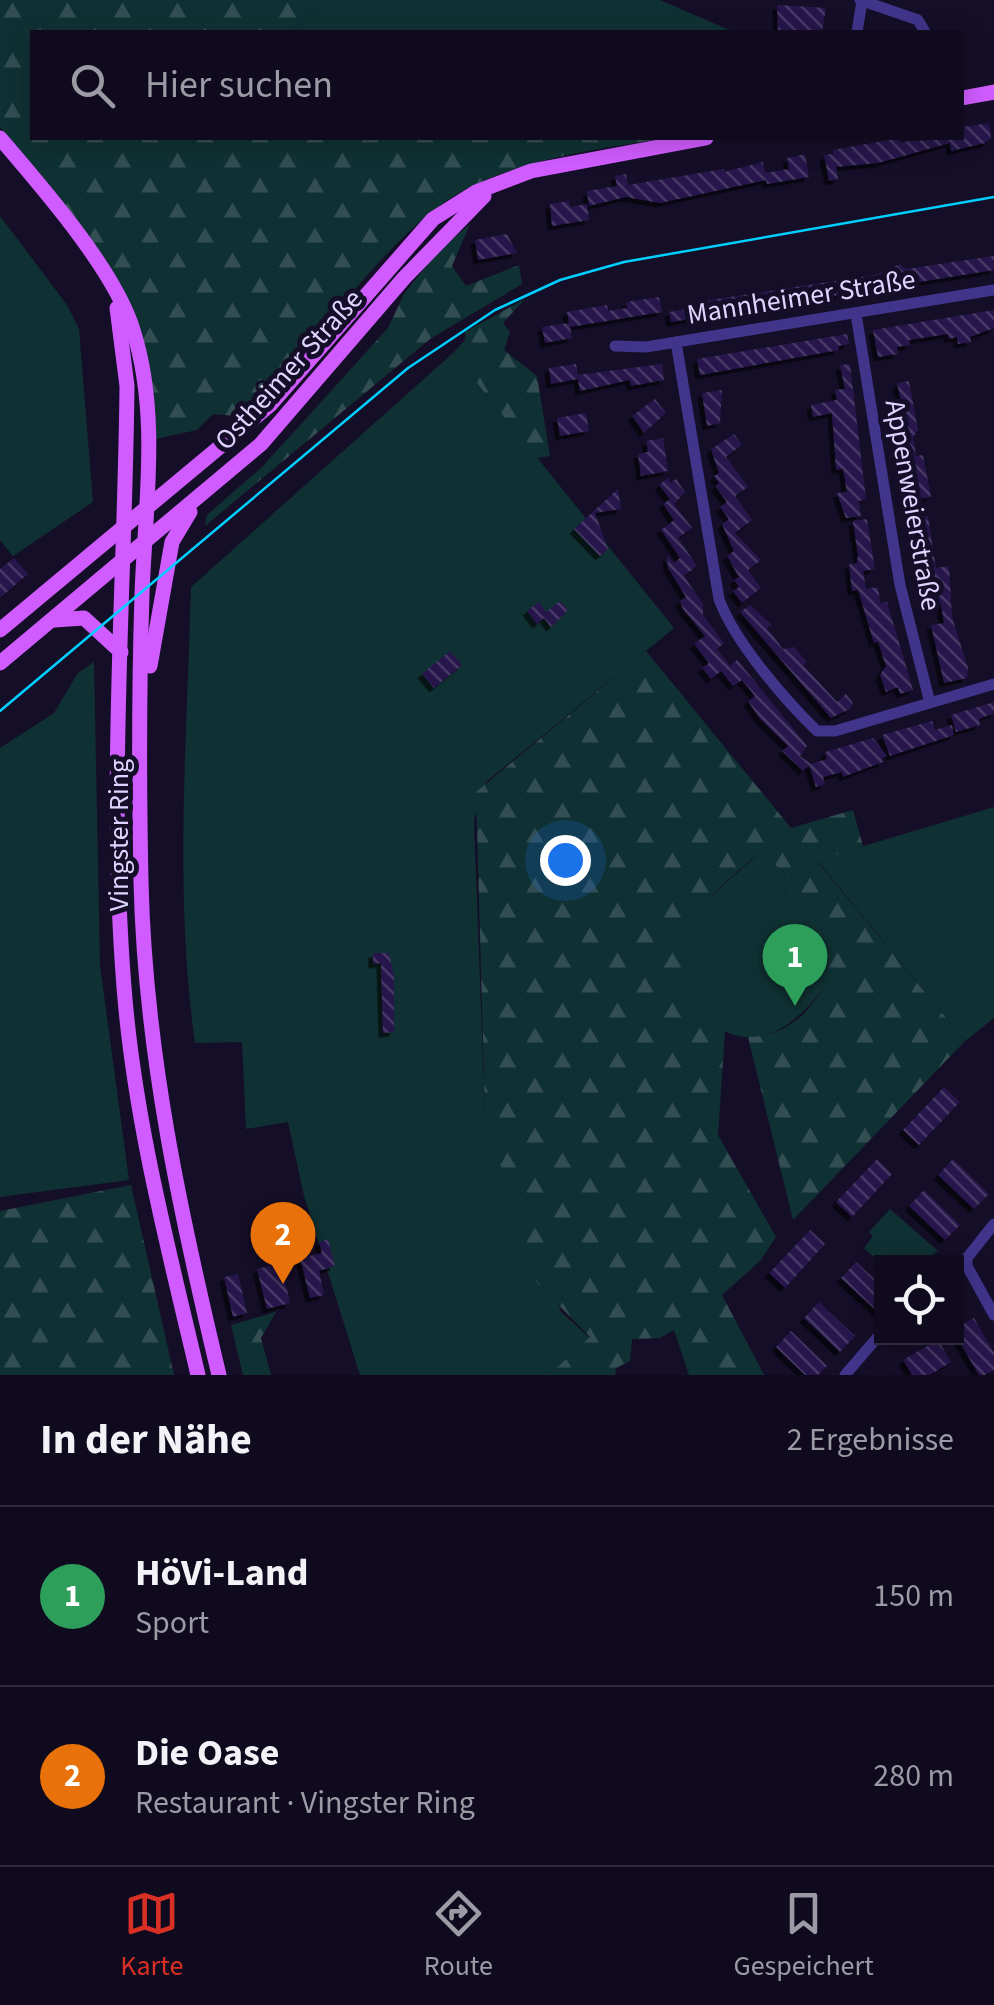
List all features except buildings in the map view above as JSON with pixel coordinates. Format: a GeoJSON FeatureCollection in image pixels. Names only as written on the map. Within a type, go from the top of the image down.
{"type":"FeatureCollection","features":[{"type":"Feature","properties":{"kind":"main road"},"geometry":{"type":"LineString","coordinates":[[964,98],[994,92]]}},
{"type":"Feature","properties":{"kind":"main road","name":"Vingster Ring"},"geometry":{"type":"LineString","coordinates":[[0,138],[73,226],[132,324],[144,374],[141,882],[154,1063],[171,1164],[220,1375]]}},
{"type":"Feature","properties":{"kind":"main road","name":"Ostheimer Straße"},"geometry":{"type":"LineString","coordinates":[[0,630],[270,405],[433,219],[512,177],[563,162],[694,140]]}},
{"type":"Feature","properties":{"kind":"main road","name":"Ostheimer Straße"},"geometry":{"type":"LineString","coordinates":[[0,663],[261,444],[446,232],[512,177]]}},
{"type":"Feature","properties":{"kind":"main road"},"geometry":{"type":"LineString","coordinates":[[433,219],[442,223],[446,232]]}},
{"type":"Feature","properties":{"kind":"main road","name":"Vingster Ring"},"geometry":{"type":"LineString","coordinates":[[114,294],[127,386],[118,872],[124,988],[146,1144],[198,1375]]}},
{"type":"Feature","properties":{"kind":"main road"},"geometry":{"type":"LineString","coordinates":[[143,700],[172,542],[199,499]]}},
{"type":"Feature","properties":{"kind":"main road"},"geometry":{"type":"LineString","coordinates":[[50,621],[84,618],[121,652]]}},
{"type":"Feature","properties":{"kind":"street"},"geometry":{"type":"LineString","coordinates":[[857,30],[861,1],[918,20],[924,30]]}},
{"type":"Feature","properties":{"kind":"street","name":"Mannheimer Straße"},"geometry":{"type":"LineString","coordinates":[[615,346],[676,342],[994,290]]}},
{"type":"Feature","properties":{"kind":"street","name":"Appenweierstraße"},"geometry":{"type":"LineString","coordinates":[[856,314],[900,585],[930,702]]}},
{"type":"Feature","properties":{"kind":"street"},"geometry":{"type":"LineString","coordinates":[[676,342],[719,599],[733,628],[817,731],[835,731],[994,684]]}},
{"type":"Feature","properties":{"kind":"street"},"geometry":{"type":"LineString","coordinates":[[964,1257],[994,1224]]}},
{"type":"Feature","properties":{"kind":"street"},"geometry":{"type":"LineString","coordinates":[[964,1264],[994,1315]]}},
{"type":"Feature","properties":{"kind":"street"},"geometry":{"type":"LineString","coordinates":[[845,1375],[874,1341]]}},
{"type":"Feature","properties":{"kind":"green space"},"geometry":{"type":"Polygon","coordinates":[[[0,0],[322,0],[291,30],[30,30],[30,140],[654,140],[534,163],[459,193],[404,236],[248,417],[213,414],[197,430],[155,439],[147,363],[87,235],[0,127],[0,0]]]}},
{"type":"Feature","properties":{"kind":"green space"},"geometry":{"type":"Polygon","coordinates":[[[322,0],[660,0],[729,30],[291,30],[322,0]]]}},
{"type":"Feature","properties":{"kind":"green space"},"geometry":{"type":"Polygon","coordinates":[[[0,216],[67,305],[79,329],[93,502],[13,556],[0,540],[0,216]]]}},
{"type":"Feature","properties":{"kind":"green space"},"geometry":{"type":"Polygon","coordinates":[[[470,224],[452,266],[466,286],[519,265],[522,284],[430,339],[205,526],[207,515],[261,468],[388,328],[404,294],[438,251],[470,224]]]}},
{"type":"Feature","properties":{"kind":"green space"},"geometry":{"type":"Polygon","coordinates":[[[525,299],[503,323],[510,332],[504,350],[537,376],[550,456],[537,458],[453,353],[465,340],[465,332],[525,299]]]}},
{"type":"Feature","properties":{"kind":"green space"},"geometry":{"type":"Polygon","coordinates":[[[453,353],[674,628],[486,782],[474,820],[485,1115],[561,1312],[590,1338],[549,1375],[360,1375],[304,1196],[288,1122],[246,1129],[242,1042],[195,1043],[189,987],[183,873],[191,587],[453,353]]]}},
{"type":"Feature","properties":{"kind":"green space"},"geometry":{"type":"Polygon","coordinates":[[[646,651],[791,828],[853,810],[863,846],[817,861],[965,1041],[793,1220],[748,1037],[787,1027],[815,1001],[830,977],[803,910],[786,899],[784,872],[760,853],[707,903],[690,939],[688,960],[698,1011],[725,1031],[718,1135],[776,1237],[760,1261],[722,1295],[764,1375],[689,1375],[674,1330],[660,1338],[632,1339],[630,1361],[616,1368],[615,1375],[549,1375],[590,1337],[537,1283],[485,1115],[476,792],[646,651]]]}},
{"type":"Feature","properties":{"kind":"green space"},"geometry":{"type":"Polygon","coordinates":[[[94,662],[100,965],[129,1180],[0,1197],[0,748],[54,713],[78,673],[94,662]]]}},
{"type":"Feature","properties":{"kind":"green space"},"geometry":{"type":"Polygon","coordinates":[[[994,807],[994,1018],[965,1041],[817,860],[994,807]]]}},
{"type":"Feature","properties":{"kind":"green space"},"geometry":{"type":"Polygon","coordinates":[[[760,853],[784,872],[786,899],[803,910],[831,977],[804,1011],[788,1024],[772,1033],[736,1036],[698,1011],[687,958],[689,938],[707,903],[760,853]]]}},
{"type":"Feature","properties":{"kind":"green space"},"geometry":{"type":"Polygon","coordinates":[[[131,1185],[174,1375],[0,1375],[0,1211],[131,1185]]]}},
{"type":"Feature","properties":{"kind":"green space"},"geometry":{"type":"Polygon","coordinates":[[[890,1209],[938,1251],[932,1255],[874,1257],[864,1248],[873,1236],[869,1232],[890,1209]]]}},
{"type":"Feature","properties":{"kind":"green space"},"geometry":{"type":"Polygon","coordinates":[[[276,1312],[261,1338],[271,1375],[243,1375],[231,1325],[276,1312]]]}},
{"type":"Feature","properties":{"kind":"tram line"},"geometry":{"type":"LineString","coordinates":[[0,711],[408,368],[495,310],[560,280],[624,262],[994,197]]}},
{"type":"Feature","properties":{"kind":"place","name":"HöVi-Land"},"geometry":{"type":"Point","coordinates":[795,1006]}},
{"type":"Feature","properties":{"kind":"place","name":"Die Oase"},"geometry":{"type":"Point","coordinates":[283,1284]}}]}
